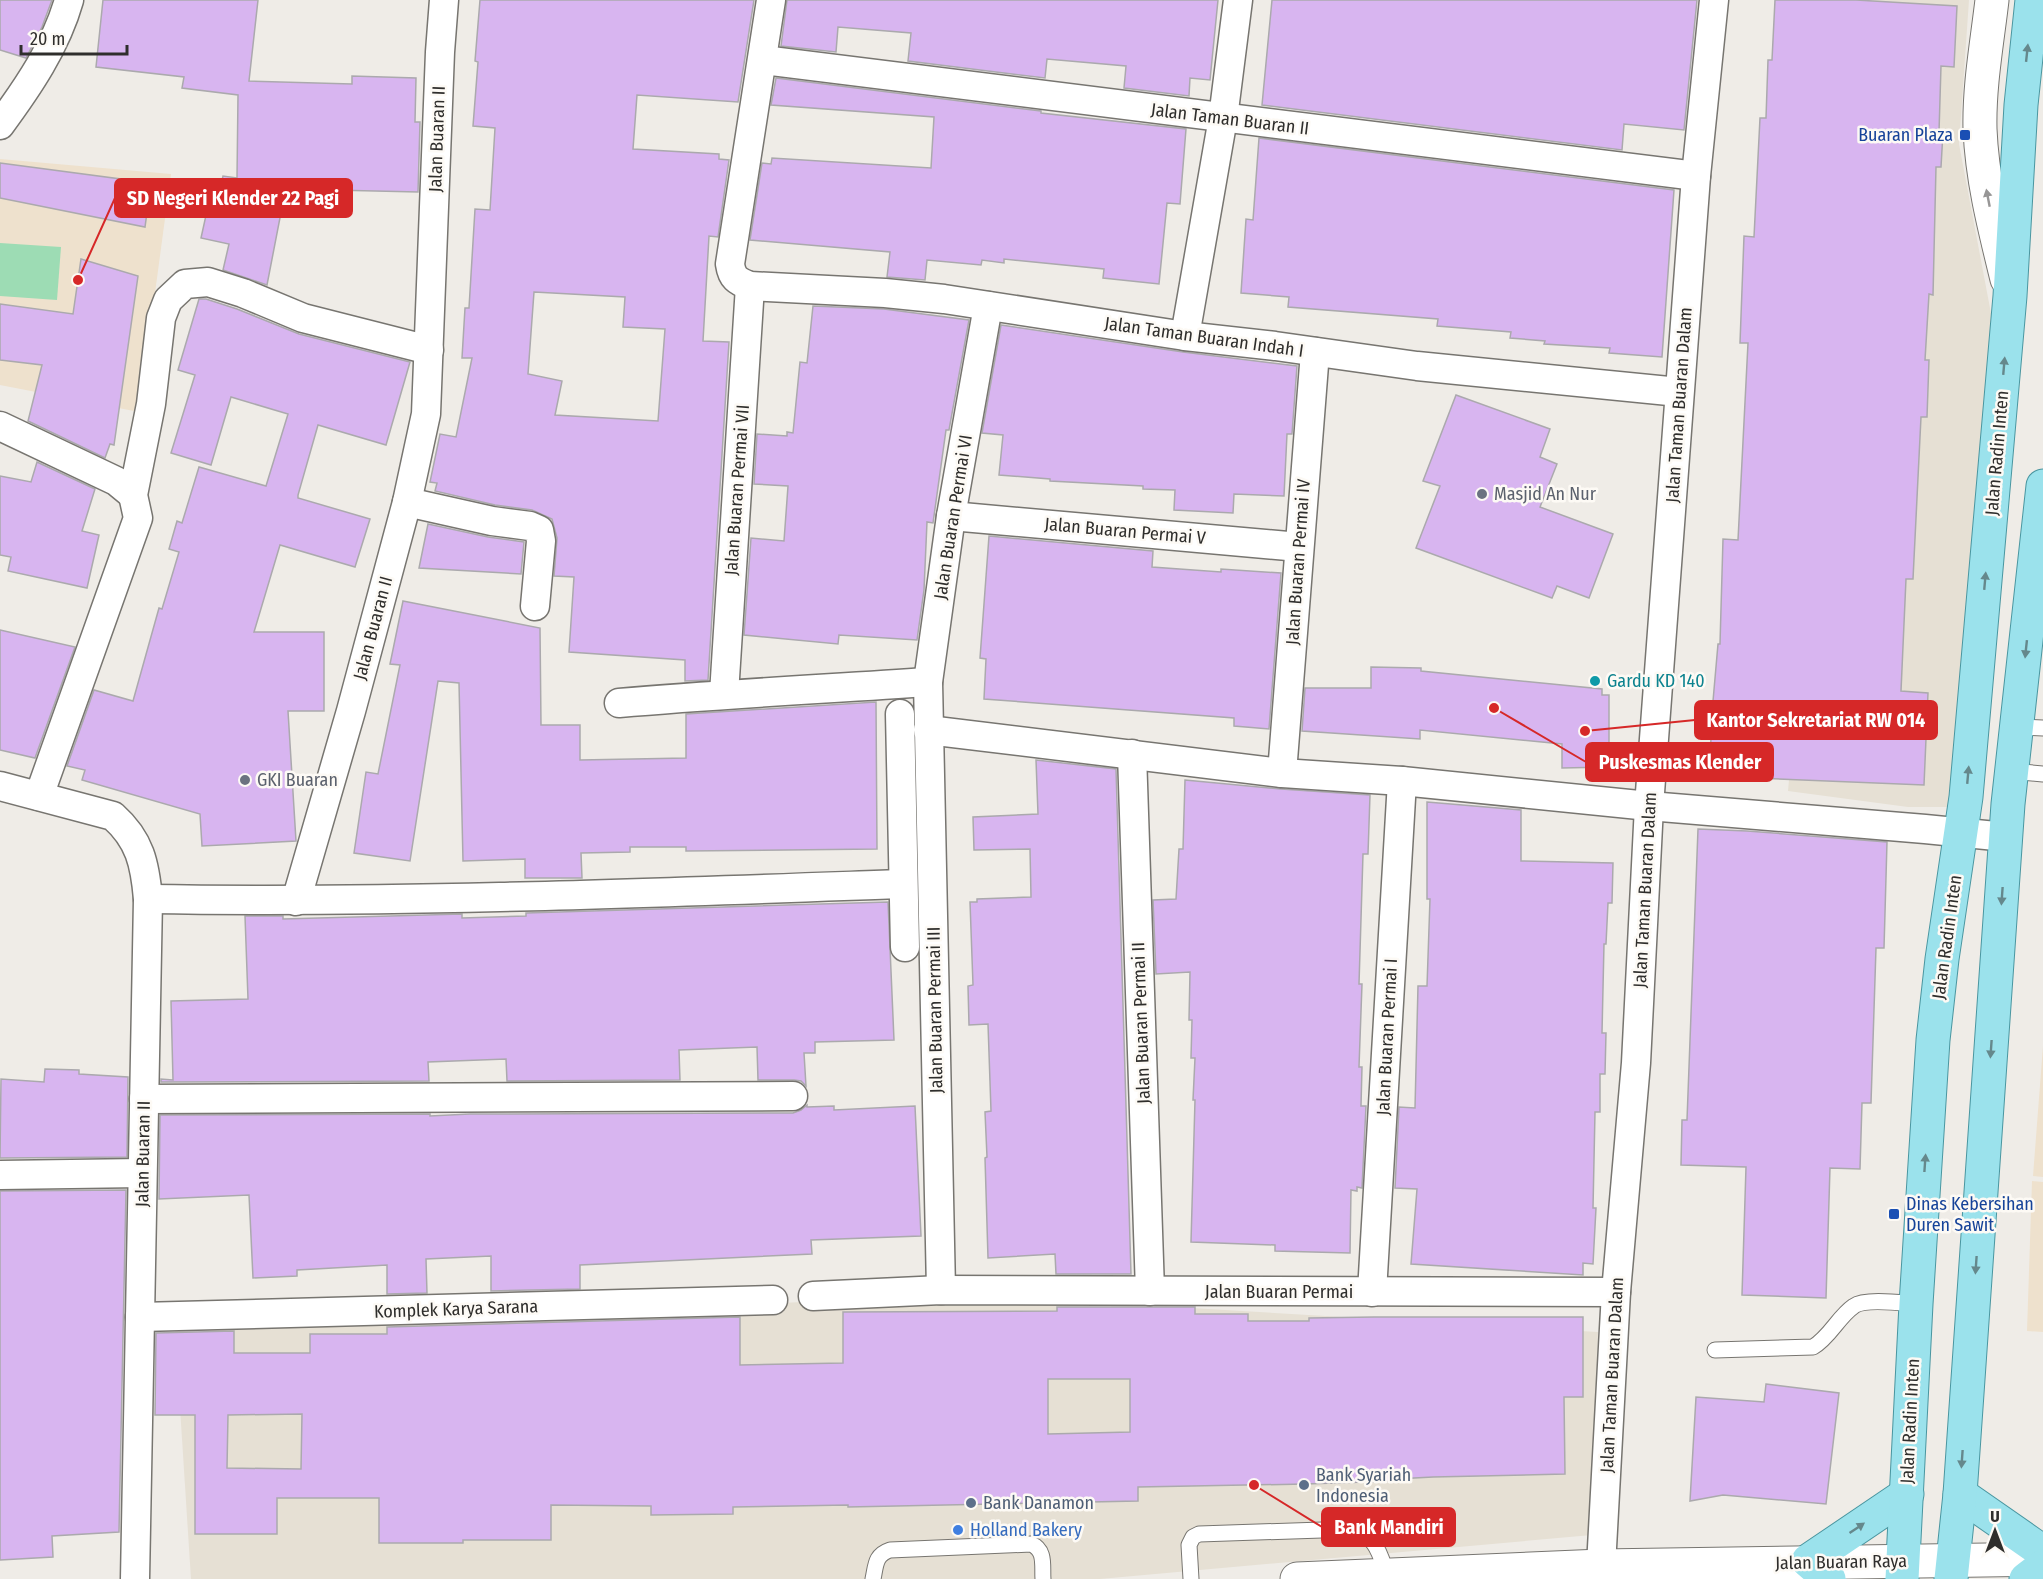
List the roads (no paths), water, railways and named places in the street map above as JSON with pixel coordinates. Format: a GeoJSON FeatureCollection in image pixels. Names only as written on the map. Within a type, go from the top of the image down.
{"type":"FeatureCollection","features":[{"type":"Feature","properties":{"kind":"main road","name":"Jalan Radin Inten"},"geometry":{"type":"LineString","coordinates":[[1903,1570],[1916,1304],[1933,1040],[1942,959],[1966,797],[2010,296],[2021,105],[2032,0]]}},
{"type":"Feature","properties":{"kind":"main road"},"geometry":{"type":"LineString","coordinates":[[1953,1570],[2011,771],[2030,728],[2043,486]]}},
{"type":"Feature","properties":{"kind":"main road"},"geometry":{"type":"LineString","coordinates":[[1819,1570],[1907,1494]]}},
{"type":"Feature","properties":{"kind":"main road"},"geometry":{"type":"LineString","coordinates":[[1960,1494],[2043,1552]]}},
{"type":"Feature","properties":{"kind":"main road"},"geometry":{"type":"LineString","coordinates":[[2026,1579],[2043,1566]]}},
{"type":"Feature","properties":{"kind":"street"},"geometry":{"type":"LineString","coordinates":[[0,125],[12,87],[62,26],[69,0]]}},
{"type":"Feature","properties":{"kind":"street","name":"Jalan Buaran II"},"geometry":{"type":"LineString","coordinates":[[296,901],[351,711],[407,502],[426,414],[444,0]]}},
{"type":"Feature","properties":{"kind":"street","name":"Jalan Buaran Permai VII"},"geometry":{"type":"LineString","coordinates":[[724,694],[741,280],[730,264],[771,0]]}},
{"type":"Feature","properties":{"kind":"street"},"geometry":{"type":"LineString","coordinates":[[1185,336],[1223,118],[1238,0]]}},
{"type":"Feature","properties":{"kind":"street","name":"Jalan Taman Buaran Dalam"},"geometry":{"type":"LineString","coordinates":[[1601,1566],[1616,1292],[1636,1063],[1649,806],[1696,176],[1714,0]]}},
{"type":"Feature","properties":{"kind":"street","name":"Jalan Radin Inten"},"geometry":{"type":"LineString","coordinates":[[1992,0],[1980,101],[1980,132],[1987,193],[2010,296]]}},
{"type":"Feature","properties":{"kind":"street","name":"Jalan Taman Buaran II"},"geometry":{"type":"LineString","coordinates":[[763,60],[1696,176]]}},
{"type":"Feature","properties":{"kind":"street","name":"Jalan Taman Buaran Indah I"},"geometry":{"type":"LineString","coordinates":[[741,280],[885,293],[988,306],[1185,336],[1417,366],[1679,392]]}},
{"type":"Feature","properties":{"kind":"street"},"geometry":{"type":"LineString","coordinates":[[39,796],[138,518],[133,495],[151,404],[161,318],[168,300],[185,284],[208,282],[243,293],[303,318],[429,350]]}},
{"type":"Feature","properties":{"kind":"street","name":"Jalan Buaran Permai VI"},"geometry":{"type":"LineString","coordinates":[[928,730],[928,682],[951,516],[988,306]]}},
{"type":"Feature","properties":{"kind":"street","name":"Jalan Buaran Permai IV"},"geometry":{"type":"LineString","coordinates":[[1282,773],[1315,352]]}},
{"type":"Feature","properties":{"kind":"street"},"geometry":{"type":"LineString","coordinates":[[0,426],[116,481],[133,495]]}},
{"type":"Feature","properties":{"kind":"street"},"geometry":{"type":"LineString","coordinates":[[407,502],[492,521],[530,526],[539,530],[541,541],[535,606]]}},
{"type":"Feature","properties":{"kind":"street","name":"Jalan Buaran Permai V"},"geometry":{"type":"LineString","coordinates":[[951,516],[1299,547]]}},
{"type":"Feature","properties":{"kind":"street"},"geometry":{"type":"LineString","coordinates":[[619,703],[724,694],[928,682]]}},
{"type":"Feature","properties":{"kind":"street"},"geometry":{"type":"LineString","coordinates":[[900,714],[905,947]]}},
{"type":"Feature","properties":{"kind":"street"},"geometry":{"type":"LineString","coordinates":[[928,730],[1282,773],[1402,781],[1649,806],[1925,828],[2006,837]]}},
{"type":"Feature","properties":{"kind":"street","name":"Jalan Buaran Permai III"},"geometry":{"type":"LineString","coordinates":[[928,730],[941,1290]]}},
{"type":"Feature","properties":{"kind":"street","name":"Jalan Buaran Permai II"},"geometry":{"type":"LineString","coordinates":[[1132,754],[1150,1291]]}},
{"type":"Feature","properties":{"kind":"street","name":"Jalan Buaran Permai I"},"geometry":{"type":"LineString","coordinates":[[1372,1292],[1402,781]]}},
{"type":"Feature","properties":{"kind":"street","name":"Jalan Buaran II"},"geometry":{"type":"LineString","coordinates":[[0,786],[113,816],[124,826],[141,853],[148,898],[135,1579]]}},
{"type":"Feature","properties":{"kind":"street"},"geometry":{"type":"LineString","coordinates":[[148,898],[296,901],[614,894],[903,884]]}},
{"type":"Feature","properties":{"kind":"street"},"geometry":{"type":"LineString","coordinates":[[144,1099],[793,1096]]}},
{"type":"Feature","properties":{"kind":"street"},"geometry":{"type":"LineString","coordinates":[[0,1175],[142,1173]]}},
{"type":"Feature","properties":{"kind":"street","name":"Jalan Buaran Permai"},"geometry":{"type":"LineString","coordinates":[[813,1296],[941,1290],[1616,1292]]}},
{"type":"Feature","properties":{"kind":"street","name":"Komplek Karya Sarana"},"geometry":{"type":"LineString","coordinates":[[140,1317],[773,1300]]}},
{"type":"Feature","properties":{"kind":"street","name":"Jalan Buaran Raya"},"geometry":{"type":"LineString","coordinates":[[1297,1579],[1601,1566],[1648,1572],[1953,1570],[2043,1559]]}},
{"type":"Feature","properties":{"kind":"lane"},"geometry":{"type":"LineString","coordinates":[[2011,771],[2043,774]]}},
{"type":"Feature","properties":{"kind":"lane"},"geometry":{"type":"LineString","coordinates":[[1715,1350],[1813,1347],[1854,1305],[1864,1302],[1916,1304]]}},
{"type":"Feature","properties":{"kind":"lane"},"geometry":{"type":"LineString","coordinates":[[1191,1579],[1189,1545],[1193,1537],[1199,1534],[1352,1529],[1364,1533],[1373,1540],[1387,1574]]}},
{"type":"Feature","properties":{"kind":"lane"},"geometry":{"type":"LineString","coordinates":[[873,1579],[877,1558],[890,1550],[1031,1544],[1041,1551],[1043,1579]]}},
{"type":"Feature","properties":{"kind":"place","name":"Buaran Plaza"},"geometry":{"type":"Point","coordinates":[1965,135]}},
{"type":"Feature","properties":{"kind":"place","name":"SD Negeri Klender 22 Pagi"},"geometry":{"type":"Point","coordinates":[78,280]}},
{"type":"Feature","properties":{"kind":"place","name":"Masjid An Nur"},"geometry":{"type":"Point","coordinates":[1482,494]}},
{"type":"Feature","properties":{"kind":"place","name":"Gardu KD 140"},"geometry":{"type":"Point","coordinates":[1595,681]}},
{"type":"Feature","properties":{"kind":"place","name":"Puskesmas Klender"},"geometry":{"type":"Point","coordinates":[1494,708]}},
{"type":"Feature","properties":{"kind":"place","name":"Kantor Sekretariat RW 014"},"geometry":{"type":"Point","coordinates":[1585,731]}},
{"type":"Feature","properties":{"kind":"place","name":"GKI Buaran"},"geometry":{"type":"Point","coordinates":[245,780]}},
{"type":"Feature","properties":{"kind":"place","name":"Dinas Kebersihan Duren Sawit"},"geometry":{"type":"Point","coordinates":[1894,1214]}},
{"type":"Feature","properties":{"kind":"place","name":"Bank Mandiri"},"geometry":{"type":"Point","coordinates":[1254,1485]}},
{"type":"Feature","properties":{"kind":"place","name":"Bank Syariah Indonesia"},"geometry":{"type":"Point","coordinates":[1304,1485]}},
{"type":"Feature","properties":{"kind":"place","name":"Bank Danamon"},"geometry":{"type":"Point","coordinates":[971,1503]}},
{"type":"Feature","properties":{"kind":"place","name":"Holland Bakery"},"geometry":{"type":"Point","coordinates":[958,1530]}}]}
